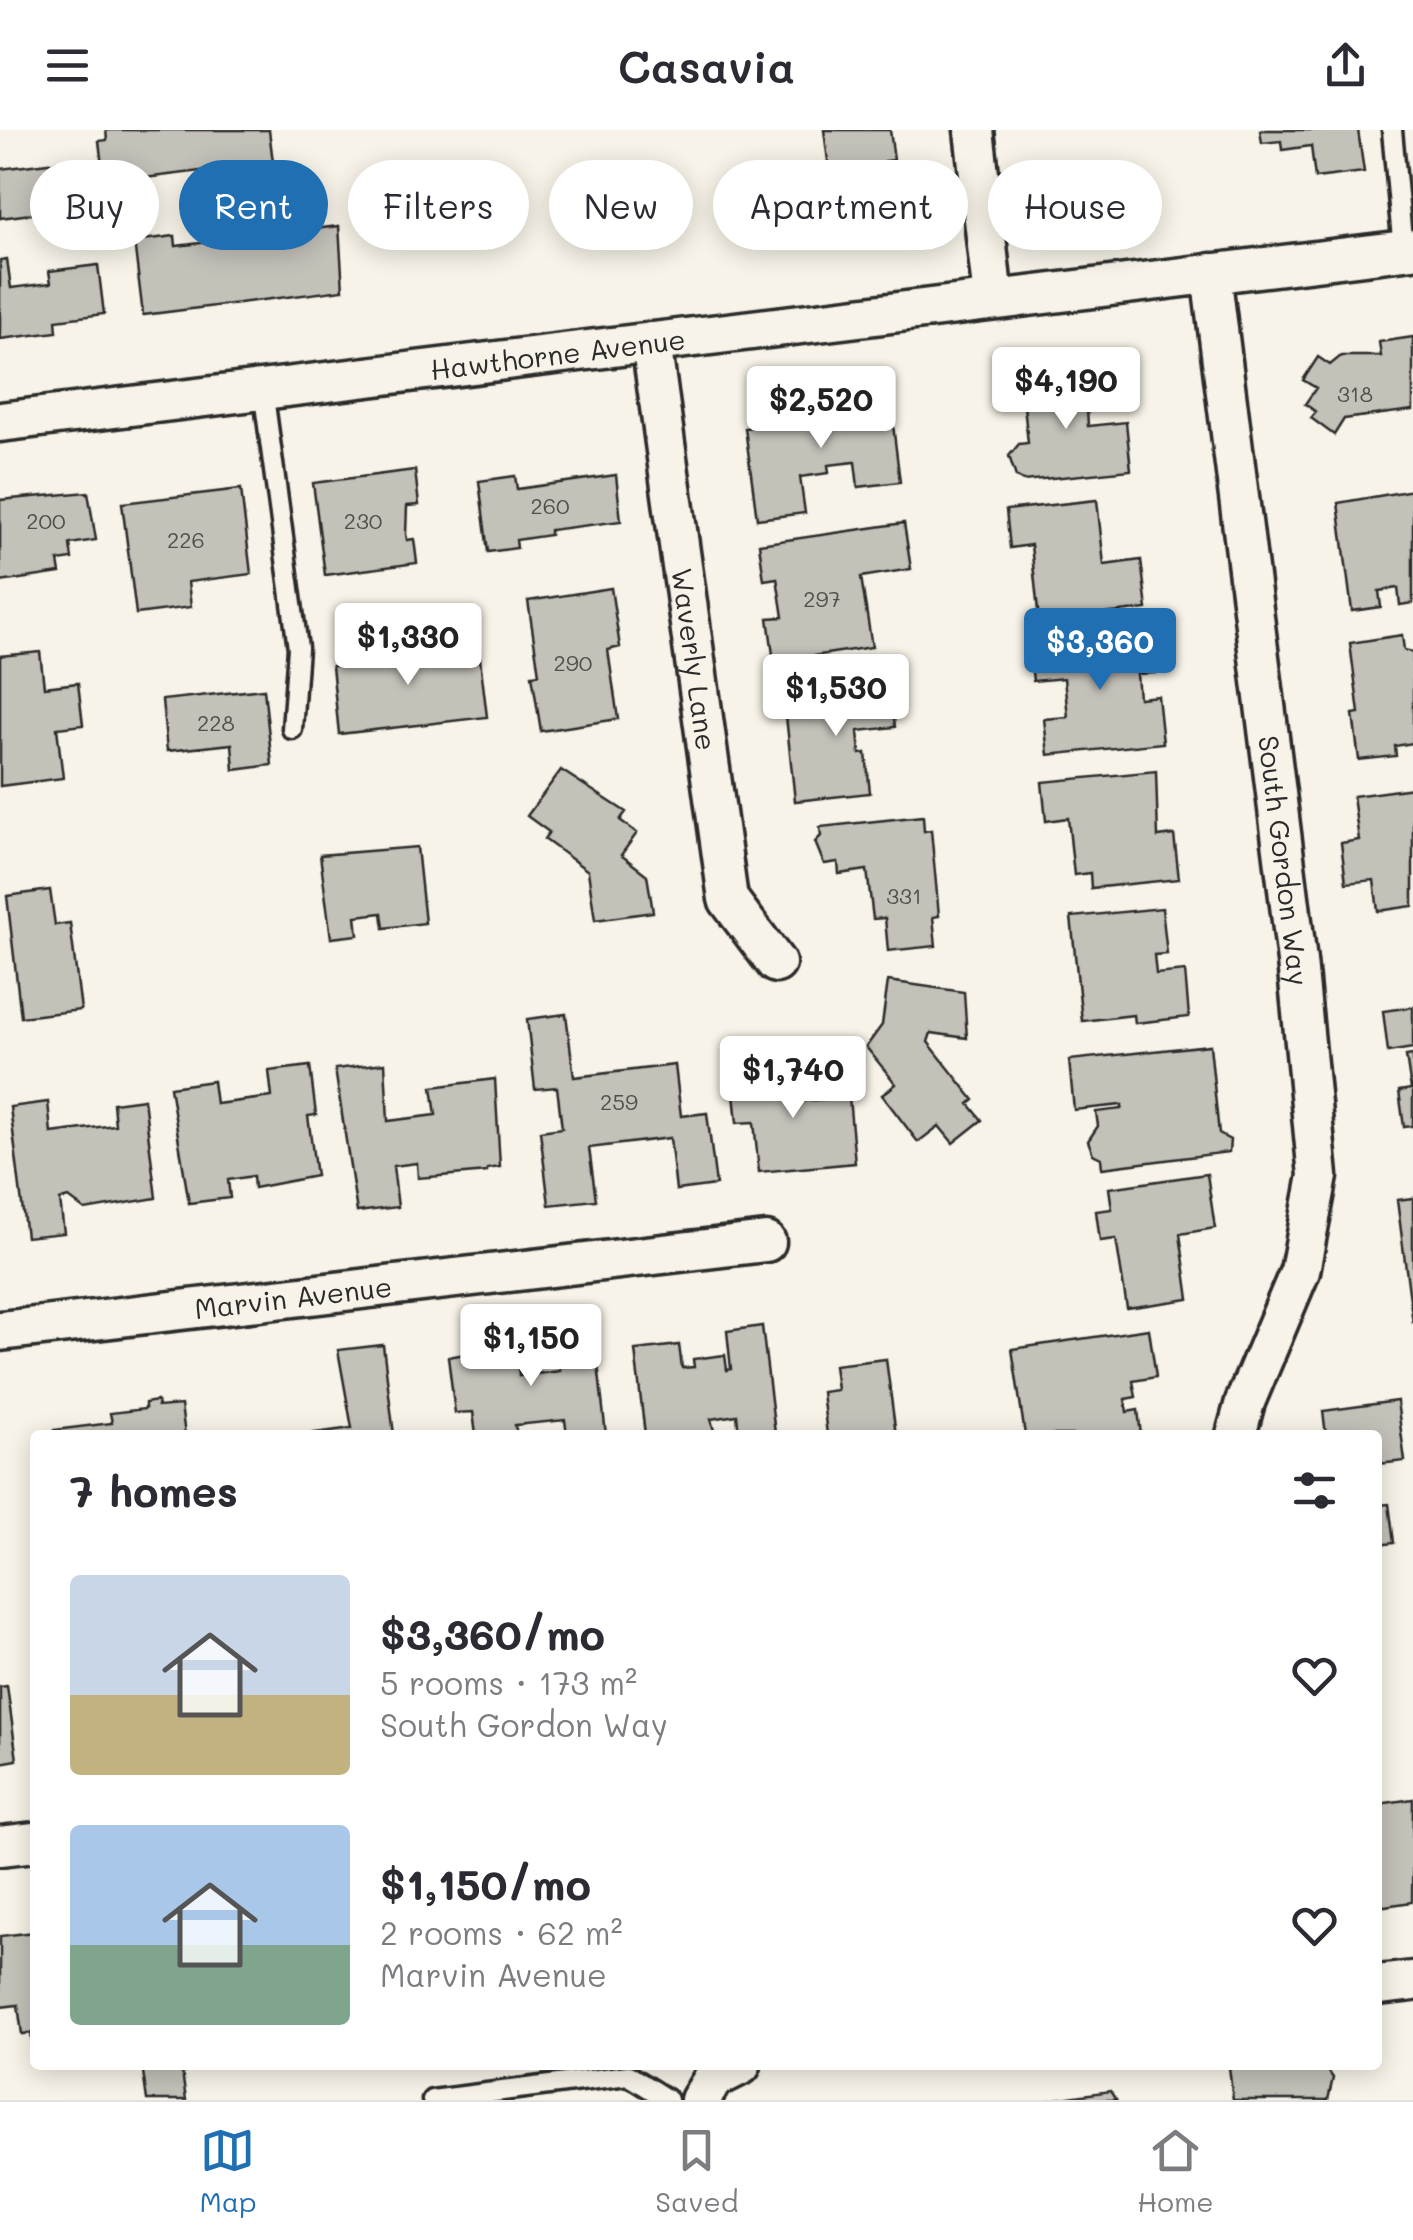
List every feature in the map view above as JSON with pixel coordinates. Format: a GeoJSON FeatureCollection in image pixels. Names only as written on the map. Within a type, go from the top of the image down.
{"type":"FeatureCollection","features":[{"type":"Feature","properties":{"kind":"street"},"geometry":{"type":"LineString","coordinates":[[974,130],[993,299]]}},
{"type":"Feature","properties":{"kind":"street","name":"Hawthorne Avenue"},"geometry":{"type":"LineString","coordinates":[[0,422],[1408,250]]}},
{"type":"Feature","properties":{"kind":"street","name":"South Gordon Way"},"geometry":{"type":"LineString","coordinates":[[1210,274],[1297,961],[1318,1176],[1300,1271],[1245,1402],[1237,1430]]}},
{"type":"Feature","properties":{"kind":"street","name":"Waverly Lane"},"geometry":{"type":"LineString","coordinates":[[650,342],[728,899],[776,963]]}},
{"type":"Feature","properties":{"kind":"street","name":"Marvin Avenue"},"geometry":{"type":"LineString","coordinates":[[0,1331],[766,1242]]}},
{"type":"Feature","properties":{"kind":"street"},"geometry":{"type":"LineString","coordinates":[[0,1846],[30,1843]]}},
{"type":"Feature","properties":{"kind":"street"},"geometry":{"type":"LineString","coordinates":[[1382,1985],[1413,1981]]}},
{"type":"Feature","properties":{"kind":"street"},"geometry":{"type":"LineString","coordinates":[[700,2100],[713,2078],[730,2070]]}},
{"type":"Feature","properties":{"kind":"lane"},"geometry":{"type":"LineString","coordinates":[[1392,130],[1408,250]]}},
{"type":"Feature","properties":{"kind":"lane"},"geometry":{"type":"LineString","coordinates":[[263,389],[298,648],[292,729]]}},
{"type":"Feature","properties":{"kind":"lane"},"geometry":{"type":"LineString","coordinates":[[432,2100],[628,2075],[668,2100]]}},
{"type":"Feature","properties":{"kind":"building"},"geometry":{"type":"Polygon","coordinates":[[[106,130],[269,130],[273,160],[179,160],[179,174],[159,176],[159,160],[101,160],[99,141],[107,140],[106,130]]]}},
{"type":"Feature","properties":{"kind":"building"},"geometry":{"type":"Polygon","coordinates":[[[824,130],[890,130],[894,160],[828,160],[824,130]]]}},
{"type":"Feature","properties":{"kind":"building"},"geometry":{"type":"Polygon","coordinates":[[[1260,130],[1358,130],[1364,172],[1315,178],[1311,146],[1282,150],[1281,141],[1262,143],[1260,130]]]}},
{"type":"Feature","properties":{"kind":"building"},"geometry":{"type":"Polygon","coordinates":[[[30,165],[30,214],[0,218],[0,169],[30,165]]]}},
{"type":"Feature","properties":{"kind":"building"},"geometry":{"type":"Polygon","coordinates":[[[339,226],[343,290],[143,315],[135,250],[159,250],[159,238],[175,236],[179,250],[328,250],[328,227],[339,226]]]}},
{"type":"Feature","properties":{"kind":"building"},"geometry":{"type":"Polygon","coordinates":[[[7,259],[11,288],[51,283],[49,271],[98,265],[104,314],[56,320],[57,332],[0,339],[0,260],[7,259]]]}},
{"type":"Feature","properties":{"kind":"building"},"geometry":{"type":"Polygon","coordinates":[[[1413,337],[1413,410],[1344,419],[1334,435],[1311,418],[1316,412],[1305,404],[1316,388],[1303,380],[1318,357],[1330,365],[1341,356],[1381,356],[1379,342],[1413,337]]]}},
{"type":"Feature","properties":{"kind":"building"},"geometry":{"type":"Polygon","coordinates":[[[1097,375],[1100,407],[1087,409],[1088,426],[1126,422],[1131,470],[1023,481],[1016,477],[1009,456],[1019,444],[1028,443],[1024,406],[1015,407],[1012,384],[1097,375]]]}},
{"type":"Feature","properties":{"kind":"building"},"geometry":{"type":"Polygon","coordinates":[[[889,392],[900,482],[858,487],[855,462],[828,465],[829,473],[800,477],[805,513],[757,519],[745,428],[827,412],[825,400],[889,392]]]}},
{"type":"Feature","properties":{"kind":"building"},"geometry":{"type":"Polygon","coordinates":[[[415,470],[419,505],[407,506],[406,534],[407,540],[414,539],[417,563],[325,575],[313,483],[415,470]]]}},
{"type":"Feature","properties":{"kind":"building"},"geometry":{"type":"Polygon","coordinates":[[[616,475],[621,521],[550,530],[550,535],[516,540],[517,548],[488,552],[479,481],[515,476],[517,489],[616,475]]]}},
{"type":"Feature","properties":{"kind":"building"},"geometry":{"type":"Polygon","coordinates":[[[241,489],[251,574],[188,582],[191,607],[136,614],[122,503],[241,489]]]}},
{"type":"Feature","properties":{"kind":"building"},"geometry":{"type":"Polygon","coordinates":[[[1413,490],[1413,603],[1400,605],[1398,588],[1379,591],[1381,607],[1352,611],[1338,503],[1413,490]]]}},
{"type":"Feature","properties":{"kind":"building"},"geometry":{"type":"Polygon","coordinates":[[[88,492],[96,540],[70,544],[72,559],[58,561],[60,573],[0,582],[0,500],[88,492]]]}},
{"type":"Feature","properties":{"kind":"building"},"geometry":{"type":"Polygon","coordinates":[[[1097,500],[1104,565],[1141,560],[1147,609],[1039,621],[1031,545],[1010,548],[1006,510],[1097,500]]]}},
{"type":"Feature","properties":{"kind":"building"},"geometry":{"type":"Polygon","coordinates":[[[904,523],[911,569],[861,577],[872,647],[774,662],[768,618],[783,617],[777,578],[764,580],[759,544],[904,523]]]}},
{"type":"Feature","properties":{"kind":"building"},"geometry":{"type":"Polygon","coordinates":[[[611,588],[620,647],[608,650],[618,719],[541,731],[532,675],[539,674],[528,601],[611,588]]]}},
{"type":"Feature","properties":{"kind":"building"},"geometry":{"type":"Polygon","coordinates":[[[1151,631],[1155,673],[1137,674],[1139,698],[1158,696],[1163,743],[1048,755],[1044,719],[1068,717],[1064,678],[1033,681],[1029,645],[1151,631]]]}},
{"type":"Feature","properties":{"kind":"building"},"geometry":{"type":"Polygon","coordinates":[[[1402,635],[1404,650],[1413,652],[1413,743],[1395,746],[1396,756],[1359,760],[1353,714],[1359,713],[1350,643],[1402,635]]]}},
{"type":"Feature","properties":{"kind":"building"},"geometry":{"type":"Polygon","coordinates":[[[478,642],[487,717],[339,734],[332,666],[341,665],[339,653],[398,647],[398,654],[478,642]]]}},
{"type":"Feature","properties":{"kind":"building"},"geometry":{"type":"Polygon","coordinates":[[[40,652],[44,687],[78,683],[83,725],[57,728],[63,778],[0,786],[0,656],[40,652]]]}},
{"type":"Feature","properties":{"kind":"building"},"geometry":{"type":"Polygon","coordinates":[[[890,681],[895,727],[858,731],[860,754],[866,753],[870,793],[795,801],[786,716],[806,714],[803,690],[890,681]]]}},
{"type":"Feature","properties":{"kind":"building"},"geometry":{"type":"Polygon","coordinates":[[[264,689],[272,765],[234,770],[232,744],[167,751],[162,700],[264,689]]]}},
{"type":"Feature","properties":{"kind":"building"},"geometry":{"type":"Polygon","coordinates":[[[561,770],[626,812],[620,820],[637,833],[621,855],[647,875],[653,912],[595,920],[588,871],[544,839],[549,832],[527,816],[561,770]]]}},
{"type":"Feature","properties":{"kind":"building"},"geometry":{"type":"Polygon","coordinates":[[[1156,771],[1158,837],[1174,835],[1179,879],[1091,888],[1090,873],[1074,875],[1068,818],[1046,821],[1042,782],[1156,771]]]}},
{"type":"Feature","properties":{"kind":"building"},"geometry":{"type":"Polygon","coordinates":[[[1413,788],[1413,906],[1378,911],[1374,880],[1346,883],[1341,843],[1359,840],[1353,796],[1413,788]]]}},
{"type":"Feature","properties":{"kind":"building"},"geometry":{"type":"Polygon","coordinates":[[[923,816],[924,831],[931,830],[939,916],[933,917],[936,946],[888,951],[885,918],[873,919],[867,870],[839,874],[838,862],[824,864],[815,842],[821,836],[820,827],[923,816]]]}},
{"type":"Feature","properties":{"kind":"building"},"geometry":{"type":"Polygon","coordinates":[[[417,847],[425,923],[384,928],[382,913],[356,916],[358,935],[331,938],[320,855],[417,847]]]}},
{"type":"Feature","properties":{"kind":"building"},"geometry":{"type":"Polygon","coordinates":[[[50,890],[55,925],[70,923],[81,1010],[21,1017],[7,896],[50,890]]]}},
{"type":"Feature","properties":{"kind":"building"},"geometry":{"type":"Polygon","coordinates":[[[1162,908],[1167,954],[1154,955],[1156,974],[1185,971],[1189,1017],[1135,1023],[1134,1015],[1082,1021],[1071,917],[1162,908]]]}},
{"type":"Feature","properties":{"kind":"building"},"geometry":{"type":"Polygon","coordinates":[[[888,981],[964,992],[967,1038],[931,1033],[928,1042],[974,1100],[969,1104],[982,1120],[953,1143],[939,1126],[918,1142],[882,1095],[896,1084],[866,1047],[882,1025],[888,981]]]}},
{"type":"Feature","properties":{"kind":"building"},"geometry":{"type":"Polygon","coordinates":[[[1413,1007],[1413,1048],[1388,1052],[1383,1011],[1413,1007]]]}},
{"type":"Feature","properties":{"kind":"building"},"geometry":{"type":"Polygon","coordinates":[[[566,1014],[574,1077],[675,1065],[681,1116],[707,1113],[716,1185],[676,1190],[670,1138],[589,1148],[596,1200],[549,1205],[540,1131],[562,1128],[557,1087],[535,1089],[527,1019],[566,1014]]]}},
{"type":"Feature","properties":{"kind":"building"},"geometry":{"type":"Polygon","coordinates":[[[1210,1045],[1219,1134],[1230,1140],[1229,1152],[1102,1168],[1101,1158],[1093,1154],[1088,1141],[1098,1126],[1096,1112],[1122,1109],[1122,1105],[1074,1110],[1069,1060],[1210,1045]]]}},
{"type":"Feature","properties":{"kind":"building"},"geometry":{"type":"Polygon","coordinates":[[[1413,1055],[1413,1126],[1404,1127],[1399,1091],[1411,1089],[1406,1056],[1413,1055]]]}},
{"type":"Feature","properties":{"kind":"building"},"geometry":{"type":"Polygon","coordinates":[[[385,1063],[388,1121],[436,1115],[432,1087],[495,1079],[500,1167],[487,1172],[418,1178],[417,1163],[393,1166],[398,1207],[357,1212],[335,1069],[385,1063]]]}},
{"type":"Feature","properties":{"kind":"building"},"geometry":{"type":"Polygon","coordinates":[[[310,1066],[316,1115],[308,1116],[316,1176],[254,1188],[253,1176],[228,1180],[230,1198],[189,1203],[170,1087],[213,1081],[216,1104],[272,1097],[269,1071],[310,1066]]]}},
{"type":"Feature","properties":{"kind":"building"},"geometry":{"type":"Polygon","coordinates":[[[802,1067],[805,1101],[849,1097],[855,1163],[759,1172],[754,1122],[737,1123],[732,1074],[802,1067]]]}},
{"type":"Feature","properties":{"kind":"building"},"geometry":{"type":"Polygon","coordinates":[[[144,1099],[156,1198],[85,1210],[69,1198],[60,1200],[64,1233],[26,1237],[10,1107],[48,1102],[51,1133],[115,1125],[113,1103],[144,1099]]]}},
{"type":"Feature","properties":{"kind":"building"},"geometry":{"type":"Polygon","coordinates":[[[1207,1174],[1215,1228],[1180,1234],[1189,1299],[1127,1308],[1116,1239],[1100,1241],[1096,1211],[1112,1209],[1109,1188],[1207,1174]]]}},
{"type":"Feature","properties":{"kind":"building"},"geometry":{"type":"Polygon","coordinates":[[[1413,1198],[1413,1323],[1397,1200],[1413,1198]]]}},
{"type":"Feature","properties":{"kind":"building"},"geometry":{"type":"Polygon","coordinates":[[[762,1326],[775,1430],[738,1430],[737,1415],[711,1419],[714,1430],[644,1430],[635,1350],[679,1345],[682,1368],[694,1367],[693,1359],[725,1355],[727,1370],[731,1369],[727,1331],[762,1326]]]}},
{"type":"Feature","properties":{"kind":"building"},"geometry":{"type":"Polygon","coordinates":[[[594,1329],[605,1430],[566,1430],[565,1420],[515,1425],[516,1430],[475,1430],[473,1412],[455,1413],[448,1357],[516,1345],[519,1376],[560,1371],[556,1333],[594,1329]]]}},
{"type":"Feature","properties":{"kind":"building"},"geometry":{"type":"Polygon","coordinates":[[[1149,1329],[1156,1377],[1133,1381],[1136,1397],[1125,1399],[1127,1412],[1138,1410],[1140,1430],[1024,1430],[1012,1349],[1149,1329]]]}},
{"type":"Feature","properties":{"kind":"building"},"geometry":{"type":"Polygon","coordinates":[[[383,1345],[393,1430],[337,1430],[352,1428],[338,1350],[383,1345]]]}},
{"type":"Feature","properties":{"kind":"building"},"geometry":{"type":"Polygon","coordinates":[[[886,1359],[895,1430],[826,1430],[822,1392],[837,1390],[834,1365],[886,1359]]]}},
{"type":"Feature","properties":{"kind":"building"},"geometry":{"type":"Polygon","coordinates":[[[157,1401],[158,1407],[181,1405],[184,1430],[54,1430],[112,1423],[110,1413],[145,1409],[145,1403],[157,1401]]]}},
{"type":"Feature","properties":{"kind":"building"},"geometry":{"type":"Polygon","coordinates":[[[1397,1401],[1405,1461],[1382,1464],[1382,1430],[1325,1430],[1323,1411],[1397,1401]]]}},
{"type":"Feature","properties":{"kind":"building"},"geometry":{"type":"Polygon","coordinates":[[[1389,1504],[1394,1543],[1382,1544],[1382,1505],[1389,1504]]]}},
{"type":"Feature","properties":{"kind":"building"},"geometry":{"type":"Polygon","coordinates":[[[7,1686],[17,1760],[0,1763],[0,1687],[7,1686]]]}},
{"type":"Feature","properties":{"kind":"building"},"geometry":{"type":"Polygon","coordinates":[[[1413,1799],[1412,1902],[1382,1906],[1382,1803],[1413,1799]]]}},
{"type":"Feature","properties":{"kind":"building"},"geometry":{"type":"Polygon","coordinates":[[[30,1933],[30,2033],[22,2034],[18,2005],[0,2007],[0,1936],[30,1933]]]}},
{"type":"Feature","properties":{"kind":"building"},"geometry":{"type":"Polygon","coordinates":[[[143,2070],[182,2070],[186,2100],[147,2100],[143,2070]]]}},
{"type":"Feature","properties":{"kind":"building"},"geometry":{"type":"Polygon","coordinates":[[[1229,2070],[1327,2070],[1333,2078],[1328,2100],[1233,2100],[1229,2070]]]}},
{"type":"Feature","properties":{"kind":"building"},"geometry":{"type":"Polygon","coordinates":[[[1110,2091],[1116,2100],[1048,2100],[1110,2091]]]}}]}
